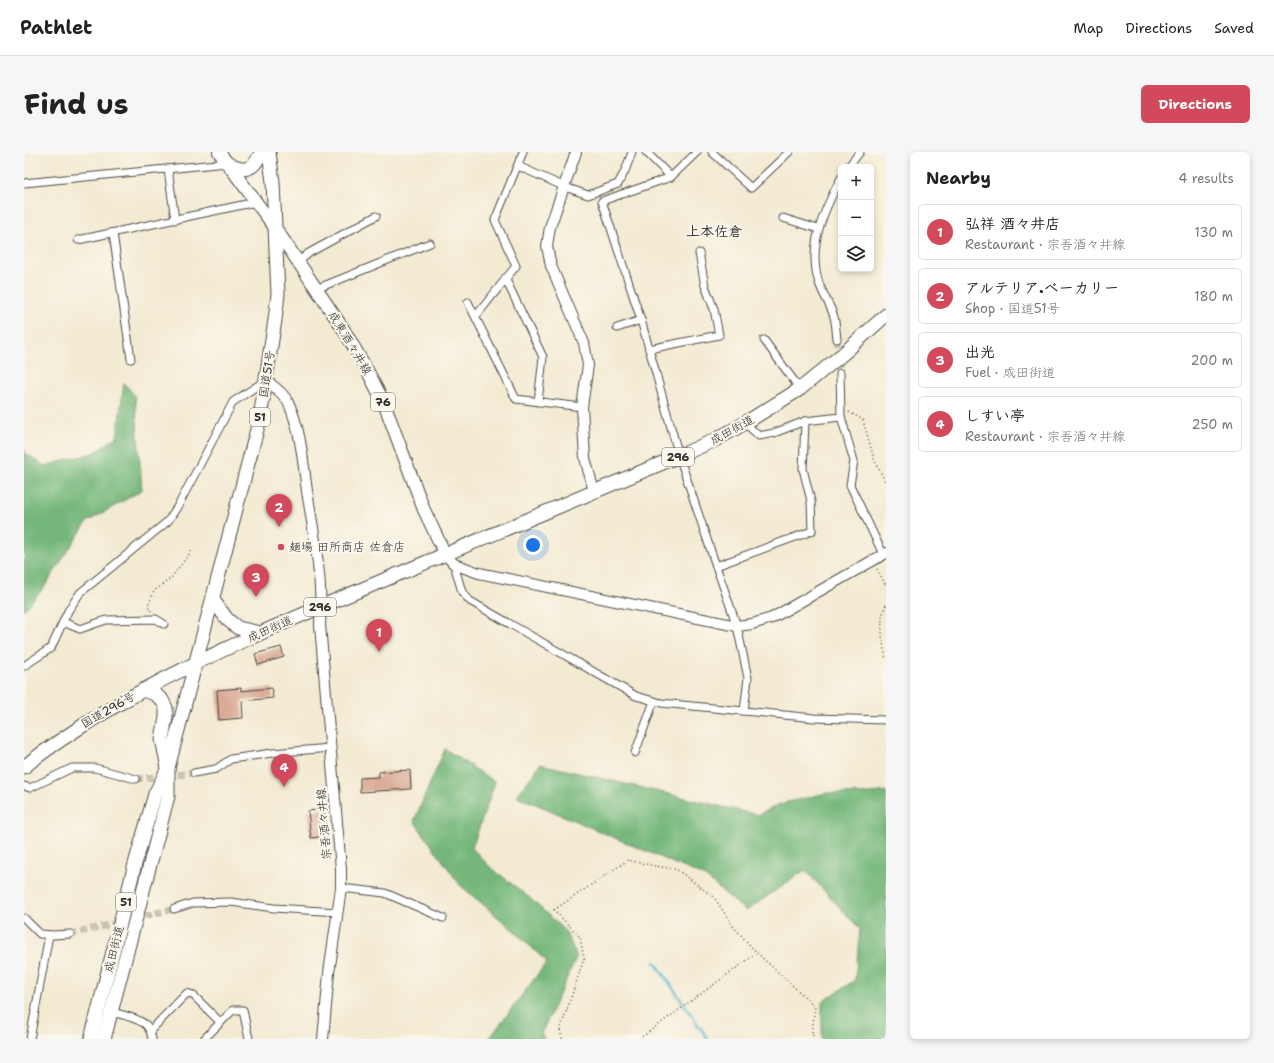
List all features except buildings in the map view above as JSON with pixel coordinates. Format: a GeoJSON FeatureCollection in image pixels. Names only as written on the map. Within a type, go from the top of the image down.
{"type":"FeatureCollection","features":[{"type":"Feature","properties":{"kind":"highway"},"geometry":{"type":"LineString","coordinates":[[226,163],[236,169],[249,168],[254,164],[261,152]]}},
{"type":"Feature","properties":{"kind":"highway","name":"国道51号"},"geometry":{"type":"LineString","coordinates":[[197,662],[260,418],[278,294],[273,182],[268,152]]}},
{"type":"Feature","properties":{"kind":"highway","name":"成田街道"},"geometry":{"type":"LineString","coordinates":[[91,1039],[135,864],[155,794],[168,768],[197,662],[322,606],[717,439],[746,423],[800,389],[886,315]]}},
{"type":"Feature","properties":{"kind":"highway"},"geometry":{"type":"LineString","coordinates":[[213,600],[227,619],[238,628],[260,633]]}},
{"type":"Feature","properties":{"kind":"highway","name":"国道296号"},"geometry":{"type":"LineString","coordinates":[[24,767],[46,749],[80,726],[143,690],[197,662]]}},
{"type":"Feature","properties":{"kind":"highway"},"geometry":{"type":"LineString","coordinates":[[143,690],[155,694],[162,700],[166,708],[166,718],[162,739],[168,768]]}},
{"type":"Feature","properties":{"kind":"highway","name":"成田街道"},"geometry":{"type":"LineString","coordinates":[[104,1039],[168,796],[168,768]]}},
{"type":"Feature","properties":{"kind":"main road","name":"成東酒々井線"},"geometry":{"type":"LineString","coordinates":[[219,152],[298,262],[344,330],[367,370],[384,403],[424,510],[445,554]]}},
{"type":"Feature","properties":{"kind":"street"},"geometry":{"type":"LineString","coordinates":[[476,316],[516,266],[496,220],[523,152]]}},
{"type":"Feature","properties":{"kind":"street"},"geometry":{"type":"LineString","coordinates":[[576,152],[550,227],[547,246],[551,266],[584,343],[588,364],[582,407],[585,458],[594,491]]}},
{"type":"Feature","properties":{"kind":"street"},"geometry":{"type":"LineString","coordinates":[[518,166],[565,187],[588,195],[618,184],[625,171],[632,152]]}},
{"type":"Feature","properties":{"kind":"street"},"geometry":{"type":"LineString","coordinates":[[646,152],[671,177]]}},
{"type":"Feature","properties":{"kind":"street"},"geometry":{"type":"LineString","coordinates":[[697,152],[671,177],[602,201],[641,320],[679,456],[738,626],[748,678],[744,712]]}},
{"type":"Feature","properties":{"kind":"street"},"geometry":{"type":"LineString","coordinates":[[712,152],[751,188],[789,152]]}},
{"type":"Feature","properties":{"kind":"street"},"geometry":{"type":"LineString","coordinates":[[850,164],[860,152]]}},
{"type":"Feature","properties":{"kind":"street"},"geometry":{"type":"LineString","coordinates":[[24,183],[226,163]]}},
{"type":"Feature","properties":{"kind":"street"},"geometry":{"type":"LineString","coordinates":[[168,169],[175,220]]}},
{"type":"Feature","properties":{"kind":"street"},"geometry":{"type":"LineString","coordinates":[[837,339],[834,317],[819,283],[814,255],[818,229],[838,184]]}},
{"type":"Feature","properties":{"kind":"street"},"geometry":{"type":"LineString","coordinates":[[78,240],[256,202]]}},
{"type":"Feature","properties":{"kind":"street"},"geometry":{"type":"LineString","coordinates":[[298,262],[309,253],[376,216]]}},
{"type":"Feature","properties":{"kind":"street"},"geometry":{"type":"LineString","coordinates":[[783,218],[818,229]]}},
{"type":"Feature","properties":{"kind":"street"},"geometry":{"type":"LineString","coordinates":[[113,233],[131,359]]}},
{"type":"Feature","properties":{"kind":"street"},"geometry":{"type":"LineString","coordinates":[[316,289],[430,243]]}},
{"type":"Feature","properties":{"kind":"street"},"geometry":{"type":"LineString","coordinates":[[649,349],[719,335],[714,309],[705,286],[699,253]]}},
{"type":"Feature","properties":{"kind":"street"},"geometry":{"type":"LineString","coordinates":[[505,278],[543,357],[538,402]]}},
{"type":"Feature","properties":{"kind":"street"},"geometry":{"type":"LineString","coordinates":[[468,302],[516,399],[582,407]]}},
{"type":"Feature","properties":{"kind":"street"},"geometry":{"type":"LineString","coordinates":[[617,328],[641,320]]}},
{"type":"Feature","properties":{"kind":"street"},"geometry":{"type":"LineString","coordinates":[[764,340],[800,389]]}},
{"type":"Feature","properties":{"kind":"street"},"geometry":{"type":"LineString","coordinates":[[454,564],[479,573],[738,626],[752,624],[772,618],[884,553],[850,485],[854,461],[841,417],[840,373]]}},
{"type":"Feature","properties":{"kind":"street"},"geometry":{"type":"LineString","coordinates":[[24,666],[51,648],[63,622],[80,593],[168,521],[233,402],[266,380]]}},
{"type":"Feature","properties":{"kind":"street","name":"宗吾酒々井線"},"geometry":{"type":"LineString","coordinates":[[266,380],[280,392],[289,403],[299,439],[316,545],[322,606],[320,625],[341,869],[341,888],[329,973],[323,1039]]}},
{"type":"Feature","properties":{"kind":"street"},"geometry":{"type":"LineString","coordinates":[[746,423],[759,436],[774,433],[805,421],[841,417]]}},
{"type":"Feature","properties":{"kind":"street"},"geometry":{"type":"LineString","coordinates":[[716,566],[812,531],[811,501],[803,469],[805,421]]}},
{"type":"Feature","properties":{"kind":"street"},"geometry":{"type":"LineString","coordinates":[[445,554],[454,564],[462,592],[470,601],[636,696],[661,703],[744,712],[814,718],[886,720]]}},
{"type":"Feature","properties":{"kind":"street"},"geometry":{"type":"LineString","coordinates":[[63,622],[80,629],[106,620],[156,619],[164,624]]}},
{"type":"Feature","properties":{"kind":"street"},"geometry":{"type":"LineString","coordinates":[[634,753],[654,701]]}},
{"type":"Feature","properties":{"kind":"street"},"geometry":{"type":"LineString","coordinates":[[194,773],[216,770],[231,759],[272,753],[330,748]]}},
{"type":"Feature","properties":{"kind":"street"},"geometry":{"type":"LineString","coordinates":[[24,786],[30,788],[72,768],[95,768],[136,779]]}},
{"type":"Feature","properties":{"kind":"street"},"geometry":{"type":"LineString","coordinates":[[341,888],[385,893],[443,918]]}},
{"type":"Feature","properties":{"kind":"street"},"geometry":{"type":"LineString","coordinates":[[174,909],[193,903],[231,902],[274,908],[338,912]]}},
{"type":"Feature","properties":{"kind":"street"},"geometry":{"type":"LineString","coordinates":[[24,918],[40,934],[70,934]]}},
{"type":"Feature","properties":{"kind":"street"},"geometry":{"type":"LineString","coordinates":[[30,1039],[49,935]]}},
{"type":"Feature","properties":{"kind":"street"},"geometry":{"type":"LineString","coordinates":[[150,1031],[187,994],[193,995],[220,1022]]}},
{"type":"Feature","properties":{"kind":"street"},"geometry":{"type":"LineString","coordinates":[[204,1039],[233,1010],[243,1010],[249,1039]]}},
{"type":"Feature","properties":{"kind":"street"},"geometry":{"type":"LineString","coordinates":[[111,1012],[121,1014],[146,1025],[150,1031],[152,1039]]}},
{"type":"Feature","properties":{"kind":"path"},"geometry":{"type":"LineString","coordinates":[[841,407],[863,420],[874,459],[886,483]]}},
{"type":"Feature","properties":{"kind":"path"},"geometry":{"type":"LineString","coordinates":[[156,619],[148,606],[154,591],[171,578],[193,549]]}},
{"type":"Feature","properties":{"kind":"path"},"geometry":{"type":"LineString","coordinates":[[872,560],[886,586]]}},
{"type":"Feature","properties":{"kind":"path"},"geometry":{"type":"LineString","coordinates":[[886,605],[883,610],[882,639],[886,660]]}},
{"type":"Feature","properties":{"kind":"path"},"geometry":{"type":"LineString","coordinates":[[562,1039],[560,1030],[584,959],[580,937],[554,910],[628,860],[676,869],[714,897],[733,926],[757,953],[815,1006],[812,1033],[814,1039]]}},
{"type":"Feature","properties":{"kind":"path"},"geometry":{"type":"LineString","coordinates":[[639,1039],[757,953]]}},
{"type":"Feature","properties":{"kind":"green space"},"geometry":{"type":"Polygon","coordinates":[[[124,383],[135,396],[142,490],[87,522],[43,589],[24,610],[24,448],[25,453],[44,466],[94,453],[117,437],[124,383]]]}},
{"type":"Feature","properties":{"kind":"green space"},"geometry":{"type":"Polygon","coordinates":[[[445,749],[495,782],[472,848],[489,866],[531,899],[565,931],[577,956],[541,1034],[545,1039],[489,1039],[547,962],[512,929],[460,885],[414,821],[445,749]]]}},
{"type":"Feature","properties":{"kind":"green space"},"geometry":{"type":"Polygon","coordinates":[[[540,764],[758,815],[780,804],[826,793],[869,794],[886,791],[886,1039],[822,1039],[822,1002],[855,980],[860,929],[805,870],[746,911],[704,876],[517,796],[540,764]]]}},
{"type":"Feature","properties":{"kind":"waterway"},"geometry":{"type":"LineString","coordinates":[[655,962],[708,1039]]}},
{"type":"Feature","properties":{"kind":"tunnel"},"geometry":{"type":"LineString","coordinates":[[837,339],[840,373]]}},
{"type":"Feature","properties":{"kind":"tunnel"},"geometry":{"type":"LineString","coordinates":[[136,779],[194,773]]}},
{"type":"Feature","properties":{"kind":"tunnel"},"geometry":{"type":"LineString","coordinates":[[135,918],[174,909]]}},
{"type":"Feature","properties":{"kind":"tunnel"},"geometry":{"type":"LineString","coordinates":[[70,934],[121,922]]}},
{"type":"Feature","properties":{"kind":"place","name":"アルテリア.ベーカリー"},"geometry":{"type":"Point","coordinates":[279,527]}},
{"type":"Feature","properties":{"kind":"place","name":"麺場 田所商店 佐倉店"},"geometry":{"type":"Point","coordinates":[281,547]}},
{"type":"Feature","properties":{"kind":"place","name":"出光"},"geometry":{"type":"Point","coordinates":[256,597]}},
{"type":"Feature","properties":{"kind":"place","name":"弘祥 酒々井店"},"geometry":{"type":"Point","coordinates":[379,652]}},
{"type":"Feature","properties":{"kind":"place","name":"しすい亭"},"geometry":{"type":"Point","coordinates":[284,787]}},
{"type":"Feature","properties":{"kind":"district","name":"上本佐倉"},"geometry":{"type":"Point","coordinates":[714,231]}}]}
